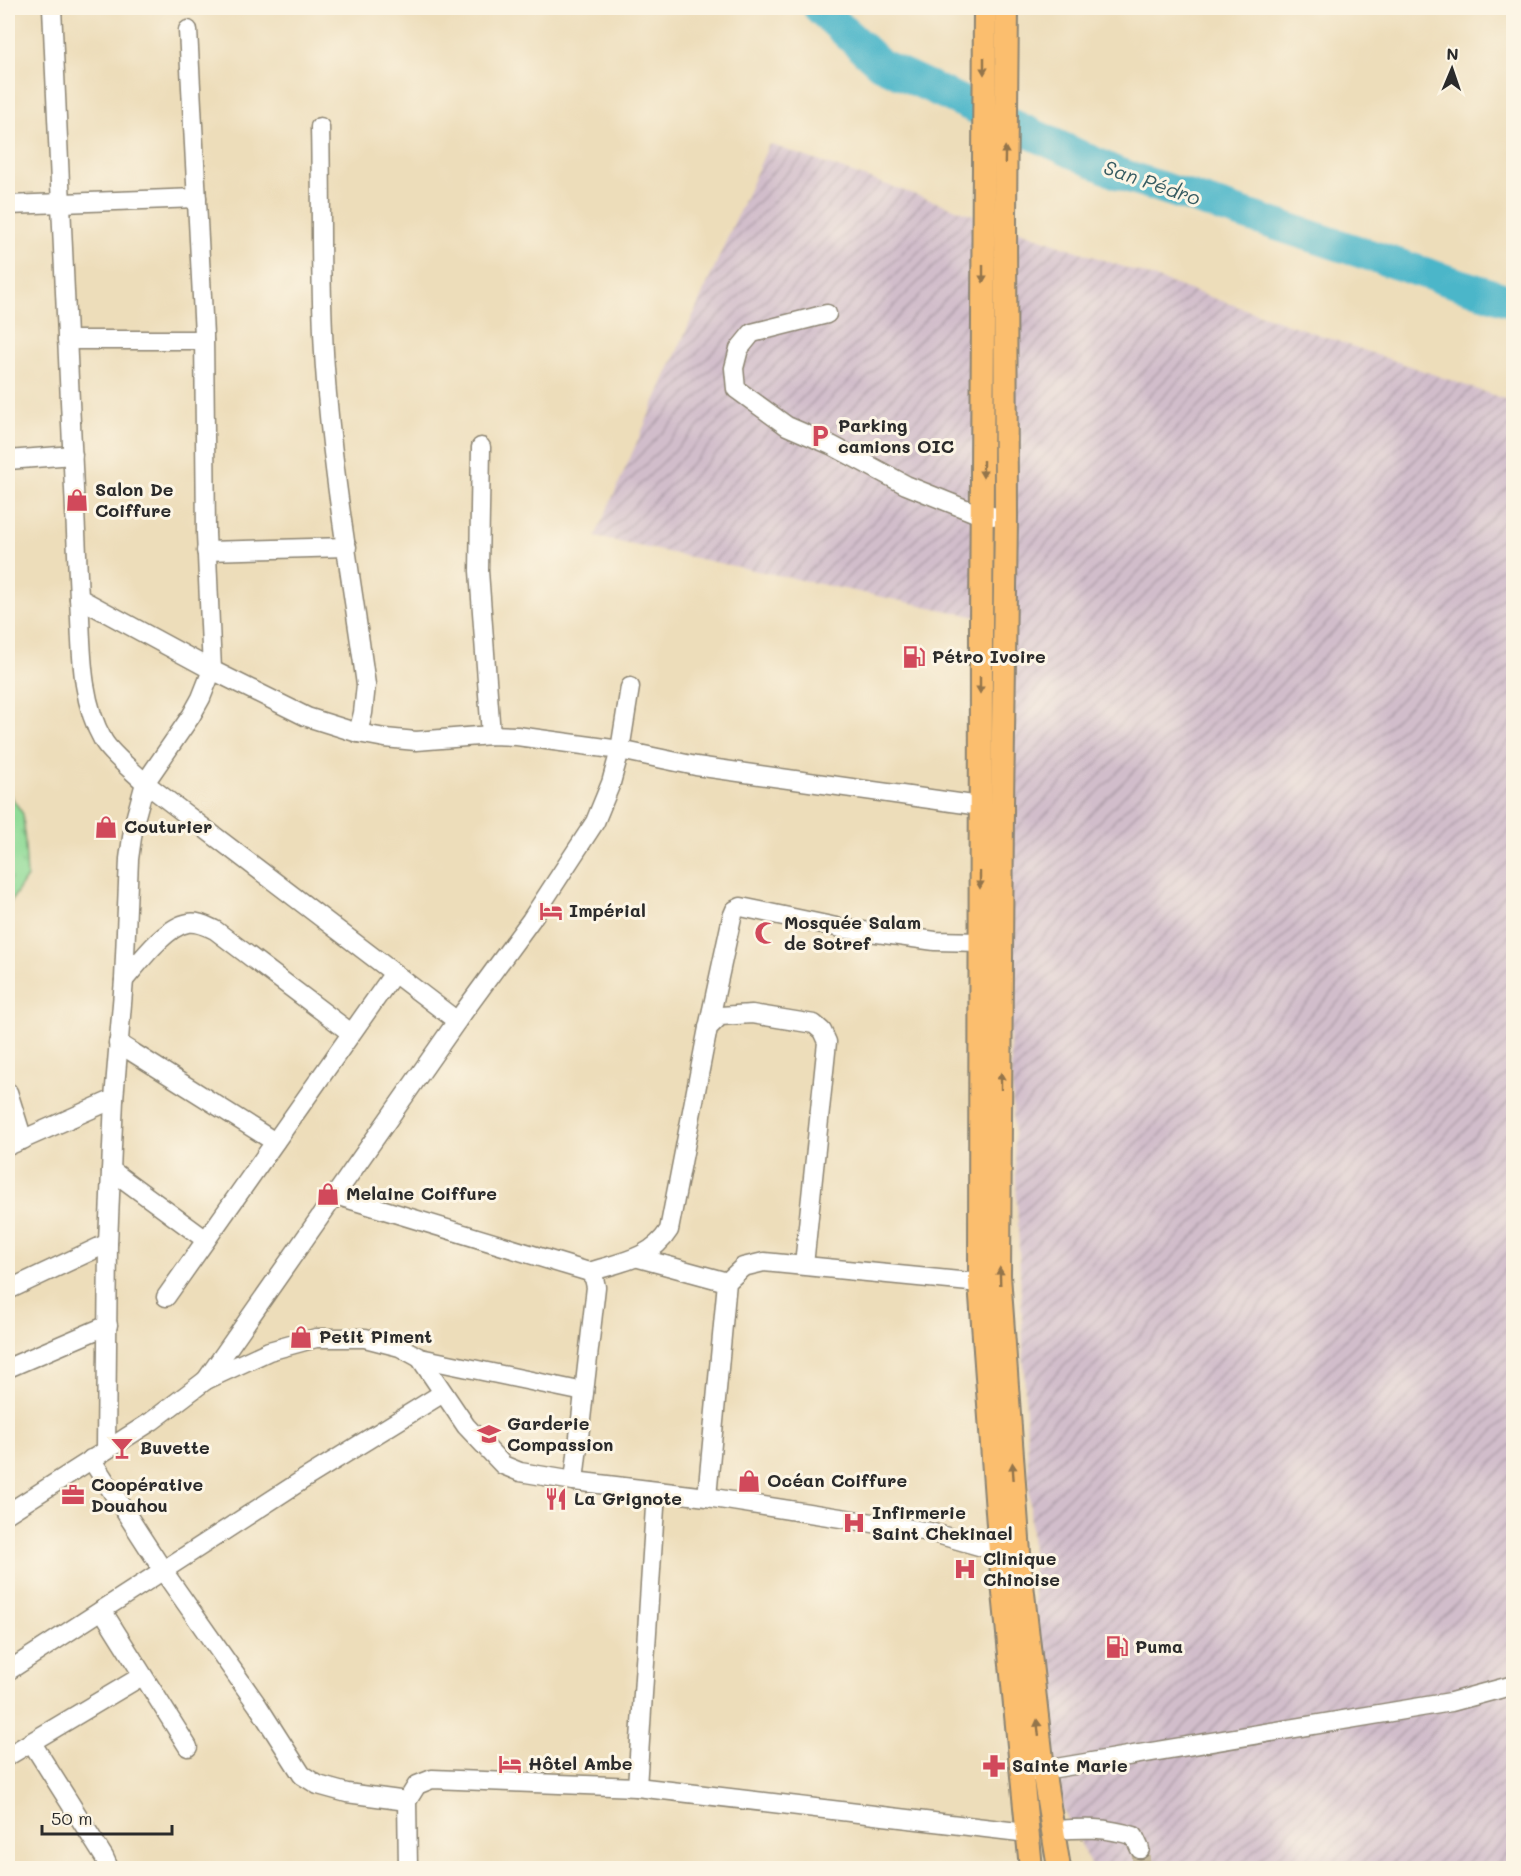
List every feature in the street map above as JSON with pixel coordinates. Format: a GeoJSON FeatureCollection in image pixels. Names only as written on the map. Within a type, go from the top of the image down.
{"type":"FeatureCollection","features":[{"type":"Feature","properties":{"kind":"main road"},"geometry":{"type":"LineString","coordinates":[[985,8],[1006,517],[999,1275],[1032,1772],[1027,1833],[1031,1869]]}},
{"type":"Feature","properties":{"kind":"main road"},"geometry":{"type":"LineString","coordinates":[[1007,8],[994,215],[983,516],[980,806],[980,1283],[1000,1552],[1032,1772],[1054,1830],[1059,1869]]}},
{"type":"Feature","properties":{"kind":"street"},"geometry":{"type":"LineString","coordinates":[[52,8],[79,598],[86,686],[93,715],[104,741],[145,783],[457,1021]]}},
{"type":"Feature","properties":{"kind":"street"},"geometry":{"type":"LineString","coordinates":[[188,30],[204,340],[206,551],[212,670],[191,716],[145,783],[134,823],[129,859],[124,980],[114,1099],[108,1243],[108,1325],[99,1454],[164,1572],[302,1774],[318,1785],[347,1793],[407,1801]]}},
{"type":"Feature","properties":{"kind":"street"},"geometry":{"type":"LineString","coordinates":[[320,127],[321,297],[325,369],[333,453],[366,685],[358,734]]}},
{"type":"Feature","properties":{"kind":"street"},"geometry":{"type":"LineString","coordinates":[[8,205],[197,198]]}},
{"type":"Feature","properties":{"kind":"street"},"geometry":{"type":"LineString","coordinates":[[827,314],[752,333],[739,349],[734,368],[736,389],[788,426],[831,445],[906,485],[983,516],[1006,517]]}},
{"type":"Feature","properties":{"kind":"street"},"geometry":{"type":"LineString","coordinates":[[67,340],[204,340]]}},
{"type":"Feature","properties":{"kind":"street"},"geometry":{"type":"LineString","coordinates":[[481,447],[479,571],[491,735]]}},
{"type":"Feature","properties":{"kind":"street"},"geometry":{"type":"LineString","coordinates":[[8,460],[73,456]]}},
{"type":"Feature","properties":{"kind":"street"},"geometry":{"type":"LineString","coordinates":[[206,551],[347,547]]}},
{"type":"Feature","properties":{"kind":"street"},"geometry":{"type":"LineString","coordinates":[[79,598],[212,670],[307,717],[358,734],[416,741],[491,735],[517,736],[620,750],[696,766],[980,806]]}},
{"type":"Feature","properties":{"kind":"street"},"geometry":{"type":"LineString","coordinates":[[206,1380],[457,1021],[531,920],[595,822],[611,783],[620,750],[630,687]]}},
{"type":"Feature","properties":{"kind":"street"},"geometry":{"type":"LineString","coordinates":[[335,1195],[589,1272],[639,1258],[663,1240],[669,1230],[708,1028],[735,910],[741,907],[841,928],[911,938],[981,942]]}},
{"type":"Feature","properties":{"kind":"street"},"geometry":{"type":"LineString","coordinates":[[124,980],[168,932],[187,923],[201,923],[215,930],[351,1033]]}},
{"type":"Feature","properties":{"kind":"street"},"geometry":{"type":"LineString","coordinates":[[166,1297],[394,973]]}},
{"type":"Feature","properties":{"kind":"street"},"geometry":{"type":"LineString","coordinates":[[708,1028],[720,1017],[752,1014],[814,1024],[822,1031],[827,1042],[804,1265]]}},
{"type":"Feature","properties":{"kind":"street"},"geometry":{"type":"LineString","coordinates":[[118,1043],[275,1142]]}},
{"type":"Feature","properties":{"kind":"street"},"geometry":{"type":"LineString","coordinates":[[8,1092],[15,1143],[114,1099]]}},
{"type":"Feature","properties":{"kind":"street"},"geometry":{"type":"LineString","coordinates":[[111,1170],[206,1240]]}},
{"type":"Feature","properties":{"kind":"street"},"geometry":{"type":"LineString","coordinates":[[8,1290],[108,1243]]}},
{"type":"Feature","properties":{"kind":"street"},"geometry":{"type":"LineString","coordinates":[[639,1258],[727,1282]]}},
{"type":"Feature","properties":{"kind":"street"},"geometry":{"type":"LineString","coordinates":[[707,1497],[727,1282],[743,1268],[764,1262],[980,1283]]}},
{"type":"Feature","properties":{"kind":"street"},"geometry":{"type":"LineString","coordinates":[[574,1481],[596,1287],[594,1278],[589,1272]]}},
{"type":"Feature","properties":{"kind":"street"},"geometry":{"type":"LineString","coordinates":[[8,1368],[108,1325]]}},
{"type":"Feature","properties":{"kind":"street"},"geometry":{"type":"LineString","coordinates":[[8,1514],[152,1421],[206,1380],[269,1351],[316,1338],[365,1338],[400,1347],[420,1358],[584,1392]]}},
{"type":"Feature","properties":{"kind":"street"},"geometry":{"type":"LineString","coordinates":[[420,1358],[466,1426],[503,1465],[520,1472],[656,1492],[707,1497],[930,1532],[1000,1552]]}},
{"type":"Feature","properties":{"kind":"street"},"geometry":{"type":"LineString","coordinates":[[8,1671],[164,1572],[304,1479],[443,1393]]}},
{"type":"Feature","properties":{"kind":"street"},"geometry":{"type":"LineString","coordinates":[[637,1787],[656,1492]]}},
{"type":"Feature","properties":{"kind":"street"},"geometry":{"type":"LineString","coordinates":[[102,1610],[188,1747]]}},
{"type":"Feature","properties":{"kind":"street"},"geometry":{"type":"LineString","coordinates":[[8,1756],[142,1676]]}},
{"type":"Feature","properties":{"kind":"street"},"geometry":{"type":"LineString","coordinates":[[1032,1772],[1451,1702],[1514,1685]]}},
{"type":"Feature","properties":{"kind":"street"},"geometry":{"type":"LineString","coordinates":[[32,1743],[104,1857],[109,1869]]}},
{"type":"Feature","properties":{"kind":"street"},"geometry":{"type":"LineString","coordinates":[[408,1869],[407,1801],[417,1785],[432,1779],[637,1787],[1027,1833]]}},
{"type":"Feature","properties":{"kind":"street"},"geometry":{"type":"LineString","coordinates":[[1054,1830],[1092,1827],[1114,1830],[1134,1836],[1140,1849]]}},
{"type":"Feature","properties":{"kind":"shaded area"},"geometry":{"type":"Polygon","coordinates":[[[769,144],[1513,402],[1513,1868],[1092,1868],[1041,1766],[992,620],[595,537],[769,144]]]}},
{"type":"Feature","properties":{"kind":"green space"},"geometry":{"type":"Polygon","coordinates":[[[8,792],[23,814],[27,877],[8,906],[8,792]]]}},
{"type":"Feature","properties":{"kind":"waterway","name":"San Pédro"},"geometry":{"type":"LineString","coordinates":[[819,8],[880,64],[1117,173],[1514,302]]}},
{"type":"Feature","properties":{"kind":"tunnel"},"geometry":{"type":"LineString","coordinates":[[1140,1849],[1142,1868]]}},
{"type":"Feature","properties":{"kind":"place","name":"Parking camions OIC"},"geometry":{"type":"Point","coordinates":[820,436]}},
{"type":"Feature","properties":{"kind":"place","name":"Salon De Coiffure"},"geometry":{"type":"Point","coordinates":[77,500]}},
{"type":"Feature","properties":{"kind":"place","name":"Pétro Ivoire"},"geometry":{"type":"Point","coordinates":[914,657]}},
{"type":"Feature","properties":{"kind":"place","name":"Couturier"},"geometry":{"type":"Point","coordinates":[106,827]}},
{"type":"Feature","properties":{"kind":"place","name":"Impérial"},"geometry":{"type":"Point","coordinates":[551,911]}},
{"type":"Feature","properties":{"kind":"place","name":"Mosquée Salam de Sotref"},"geometry":{"type":"Point","coordinates":[766,933]}},
{"type":"Feature","properties":{"kind":"place","name":"Melaine Coiffure"},"geometry":{"type":"Point","coordinates":[328,1194]}},
{"type":"Feature","properties":{"kind":"place","name":"Petit Piment"},"geometry":{"type":"Point","coordinates":[301,1337]}},
{"type":"Feature","properties":{"kind":"place","name":"Garderie Compassion"},"geometry":{"type":"Point","coordinates":[489,1434]}},
{"type":"Feature","properties":{"kind":"place","name":"Buvette"},"geometry":{"type":"Point","coordinates":[122,1448]}},
{"type":"Feature","properties":{"kind":"place","name":"Océan Coiffure"},"geometry":{"type":"Point","coordinates":[749,1481]}},
{"type":"Feature","properties":{"kind":"place","name":"Coopérative Douahou"},"geometry":{"type":"Point","coordinates":[73,1495]}},
{"type":"Feature","properties":{"kind":"place","name":"La Grignote"},"geometry":{"type":"Point","coordinates":[556,1499]}},
{"type":"Feature","properties":{"kind":"place","name":"Infirmerie Saint Chekinael"},"geometry":{"type":"Point","coordinates":[854,1523]}},
{"type":"Feature","properties":{"kind":"place","name":"Clinique Chinoise"},"geometry":{"type":"Point","coordinates":[965,1569]}},
{"type":"Feature","properties":{"kind":"place","name":"Puma"},"geometry":{"type":"Point","coordinates":[1117,1647]}},
{"type":"Feature","properties":{"kind":"place","name":"Hôtel Ambe"},"geometry":{"type":"Point","coordinates":[510,1764]}},
{"type":"Feature","properties":{"kind":"place","name":"Sainte Marie"},"geometry":{"type":"Point","coordinates":[994,1766]}}]}
